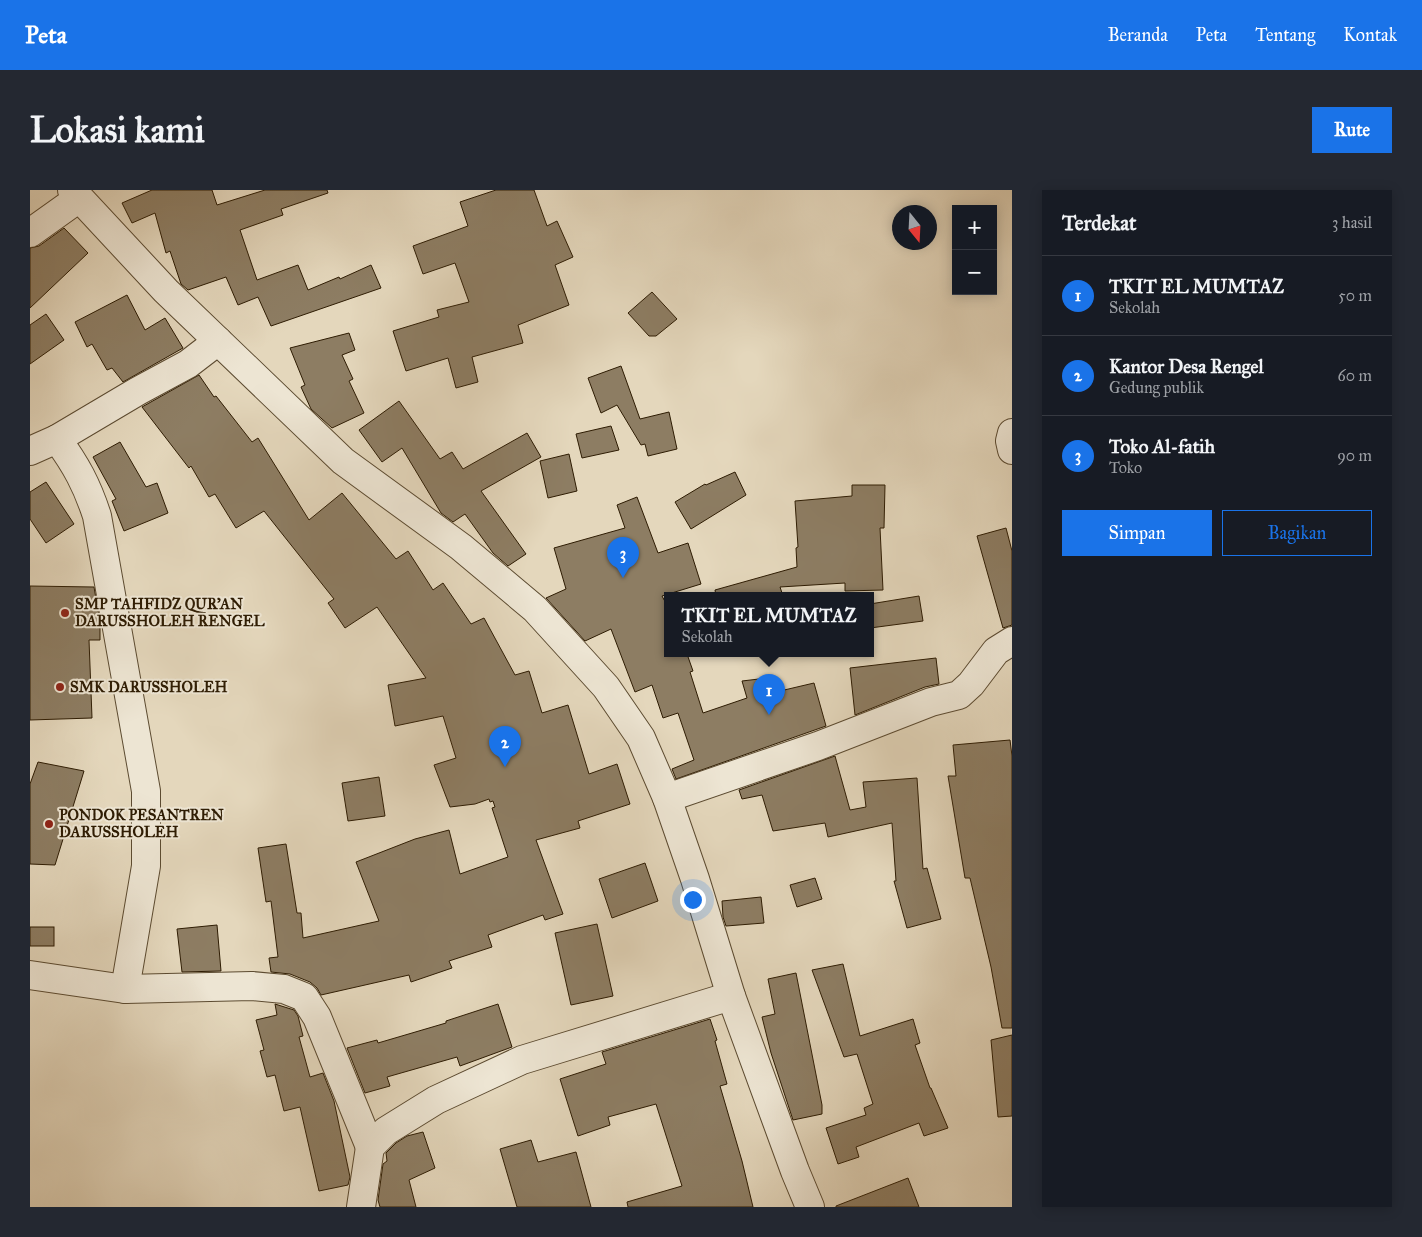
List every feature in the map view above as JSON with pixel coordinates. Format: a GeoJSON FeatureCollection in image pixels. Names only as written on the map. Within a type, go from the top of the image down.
{"type":"FeatureCollection","features":[{"type":"Feature","properties":{"kind":"street"},"geometry":{"type":"LineString","coordinates":[[30,233],[75,194],[166,291],[343,461],[461,547],[535,609],[606,686],[641,738],[668,798],[731,996],[810,1207]]}},
{"type":"Feature","properties":{"kind":"street"},"geometry":{"type":"LineString","coordinates":[[30,451],[57,439],[188,364],[218,341]]}},
{"type":"Feature","properties":{"kind":"street"},"geometry":{"type":"LineString","coordinates":[[1012,433],[1010,441],[1012,450]]}},
{"type":"Feature","properties":{"kind":"street"},"geometry":{"type":"LineString","coordinates":[[57,439],[77,468],[89,492],[97,516],[146,790],[146,866],[125,989]]}},
{"type":"Feature","properties":{"kind":"street"},"geometry":{"type":"LineString","coordinates":[[668,798],[818,746],[931,702],[959,695],[971,684],[996,651],[1012,641]]}},
{"type":"Feature","properties":{"kind":"street"},"geometry":{"type":"LineString","coordinates":[[30,975],[125,989],[252,986],[284,989],[304,997],[317,1017],[370,1147],[361,1207]]}},
{"type":"Feature","properties":{"kind":"street"},"geometry":{"type":"LineString","coordinates":[[370,1147],[386,1131],[436,1100],[522,1060],[731,996]]}},
{"type":"Feature","properties":{"kind":"building"},"geometry":{"type":"Polygon","coordinates":[[[152,190],[212,190],[217,205],[265,190],[327,190],[328,193],[281,209],[283,215],[240,230],[257,280],[298,265],[308,290],[339,277],[340,279],[371,265],[381,288],[271,326],[258,297],[238,305],[226,277],[188,290],[181,284],[170,251],[166,253],[155,213],[132,223],[122,203],[152,190]]]}},
{"type":"Feature","properties":{"kind":"building"},"geometry":{"type":"Polygon","coordinates":[[[496,190],[534,190],[547,226],[557,221],[573,257],[555,265],[569,305],[518,325],[523,343],[472,357],[478,382],[456,388],[448,358],[406,371],[393,331],[439,317],[437,310],[469,302],[455,263],[423,274],[413,246],[468,226],[460,202],[496,190]]]}},
{"type":"Feature","properties":{"kind":"building"},"geometry":{"type":"Polygon","coordinates":[[[64,228],[88,253],[30,308],[30,248],[39,246],[64,228]]]}},
{"type":"Feature","properties":{"kind":"building"},"geometry":{"type":"Polygon","coordinates":[[[652,292],[677,319],[656,336],[649,336],[628,313],[652,292]]]}},
{"type":"Feature","properties":{"kind":"building"},"geometry":{"type":"Polygon","coordinates":[[[127,295],[145,330],[165,318],[183,348],[123,382],[112,368],[107,370],[92,344],[87,347],[75,322],[127,295]]]}},
{"type":"Feature","properties":{"kind":"building"},"geometry":{"type":"Polygon","coordinates":[[[46,314],[64,340],[30,364],[30,325],[46,314]]]}},
{"type":"Feature","properties":{"kind":"building"},"geometry":{"type":"Polygon","coordinates":[[[349,333],[355,350],[342,355],[353,379],[349,381],[364,413],[332,428],[311,409],[301,387],[305,385],[290,348],[349,333]]]}},
{"type":"Feature","properties":{"kind":"building"},"geometry":{"type":"Polygon","coordinates":[[[621,366],[640,419],[669,412],[677,449],[648,456],[645,444],[641,445],[617,405],[601,413],[588,378],[621,366]]]}},
{"type":"Feature","properties":{"kind":"building"},"geometry":{"type":"Polygon","coordinates":[[[199,375],[214,397],[216,396],[252,442],[258,438],[309,520],[342,493],[396,559],[408,551],[433,590],[443,583],[471,624],[484,618],[515,675],[529,671],[542,713],[568,705],[589,774],[617,764],[630,804],[578,821],[580,828],[536,840],[563,914],[545,920],[543,915],[488,935],[492,947],[449,961],[452,968],[411,982],[409,975],[321,995],[310,982],[290,974],[271,972],[269,958],[278,957],[271,901],[266,902],[258,848],[286,844],[297,913],[301,913],[303,938],[379,921],[356,862],[415,839],[449,830],[460,874],[508,857],[492,808],[495,807],[493,801],[490,802],[489,799],[475,804],[450,807],[434,765],[456,758],[443,716],[395,726],[388,685],[426,678],[377,607],[345,628],[328,603],[334,599],[264,511],[236,528],[215,494],[209,497],[191,466],[189,468],[142,407],[199,375]]]}},
{"type":"Feature","properties":{"kind":"building"},"geometry":{"type":"Polygon","coordinates":[[[399,401],[440,459],[452,452],[463,469],[527,433],[541,457],[481,491],[526,554],[508,566],[493,553],[465,514],[453,522],[441,513],[402,448],[382,462],[359,430],[399,401]]]}},
{"type":"Feature","properties":{"kind":"building"},"geometry":{"type":"Polygon","coordinates":[[[611,426],[619,450],[582,458],[576,434],[611,426]]]}},
{"type":"Feature","properties":{"kind":"building"},"geometry":{"type":"Polygon","coordinates":[[[120,442],[146,487],[157,483],[168,513],[124,531],[112,501],[116,499],[93,457],[120,442]]]}},
{"type":"Feature","properties":{"kind":"building"},"geometry":{"type":"Polygon","coordinates":[[[569,454],[577,491],[548,498],[540,461],[569,454]]]}},
{"type":"Feature","properties":{"kind":"building"},"geometry":{"type":"Polygon","coordinates":[[[735,472],[746,495],[691,529],[675,502],[705,484],[735,472]]]}},
{"type":"Feature","properties":{"kind":"building"},"geometry":{"type":"Polygon","coordinates":[[[46,482],[74,524],[46,543],[30,519],[30,492],[46,482]]]}},
{"type":"Feature","properties":{"kind":"building"},"geometry":{"type":"Polygon","coordinates":[[[852,485],[885,485],[884,528],[880,528],[883,590],[845,591],[845,583],[780,587],[782,592],[715,592],[715,590],[797,567],[796,548],[798,547],[795,501],[852,496],[852,485]]]}},
{"type":"Feature","properties":{"kind":"building"},"geometry":{"type":"Polygon","coordinates":[[[637,497],[658,553],[688,543],[701,584],[675,592],[664,592],[664,595],[662,596],[664,600],[664,657],[688,657],[693,671],[690,672],[703,713],[747,698],[742,681],[776,677],[780,691],[814,683],[826,726],[676,779],[672,769],[694,760],[678,713],[663,718],[652,685],[635,692],[611,629],[585,641],[546,598],[566,589],[554,548],[625,528],[617,505],[637,497]]]}},
{"type":"Feature","properties":{"kind":"building"},"geometry":{"type":"Polygon","coordinates":[[[1006,528],[1012,551],[1012,625],[1003,628],[977,536],[1006,528]]]}},
{"type":"Feature","properties":{"kind":"building"},"geometry":{"type":"Polygon","coordinates":[[[30,586],[94,587],[100,622],[100,640],[89,640],[92,718],[30,720],[30,586]]]}},
{"type":"Feature","properties":{"kind":"building"},"geometry":{"type":"Polygon","coordinates":[[[919,596],[923,621],[874,627],[874,603],[919,596]]]}},
{"type":"Feature","properties":{"kind":"building"},"geometry":{"type":"Polygon","coordinates":[[[936,658],[939,684],[925,687],[855,715],[850,668],[936,658]]]}},
{"type":"Feature","properties":{"kind":"building"},"geometry":{"type":"Polygon","coordinates":[[[1010,740],[1012,756],[1012,1028],[1002,1028],[991,967],[970,878],[965,878],[948,776],[956,776],[953,745],[1010,740]]]}},
{"type":"Feature","properties":{"kind":"building"},"geometry":{"type":"Polygon","coordinates":[[[835,756],[850,810],[866,807],[863,782],[917,778],[923,869],[927,868],[941,919],[907,928],[894,881],[896,881],[892,823],[828,837],[825,823],[773,831],[762,795],[742,799],[739,790],[835,756]]]}},
{"type":"Feature","properties":{"kind":"building","name":"PONDOK PESANTREN DARUSSHOLEH"},"geometry":{"type":"Polygon","coordinates":[[[38,762],[84,771],[55,865],[30,864],[30,784],[38,762]]]}},
{"type":"Feature","properties":{"kind":"building"},"geometry":{"type":"Polygon","coordinates":[[[379,777],[385,816],[348,821],[342,783],[379,777]]]}},
{"type":"Feature","properties":{"kind":"building"},"geometry":{"type":"Polygon","coordinates":[[[645,863],[658,901],[612,918],[599,879],[645,863]]]}},
{"type":"Feature","properties":{"kind":"building"},"geometry":{"type":"Polygon","coordinates":[[[815,878],[822,899],[797,907],[790,885],[815,878]]]}},
{"type":"Feature","properties":{"kind":"building"},"geometry":{"type":"Polygon","coordinates":[[[761,897],[764,923],[726,926],[723,917],[722,901],[761,897]]]}},
{"type":"Feature","properties":{"kind":"building"},"geometry":{"type":"Polygon","coordinates":[[[597,924],[613,996],[571,1005],[555,933],[597,924]]]}},
{"type":"Feature","properties":{"kind":"building"},"geometry":{"type":"Polygon","coordinates":[[[217,925],[221,971],[182,972],[177,929],[217,925]]]}},
{"type":"Feature","properties":{"kind":"building"},"geometry":{"type":"Polygon","coordinates":[[[30,927],[54,927],[54,946],[30,946],[30,927]]]}},
{"type":"Feature","properties":{"kind":"building"},"geometry":{"type":"Polygon","coordinates":[[[843,964],[860,1036],[913,1019],[920,1043],[915,1045],[930,1088],[948,1128],[924,1136],[919,1123],[856,1147],[859,1157],[838,1164],[826,1128],[866,1115],[864,1108],[873,1104],[857,1054],[844,1057],[812,970],[843,964]]]}},
{"type":"Feature","properties":{"kind":"building"},"geometry":{"type":"Polygon","coordinates":[[[796,973],[822,1105],[822,1114],[793,1120],[771,1053],[762,1017],[775,1014],[768,979],[796,973]]]}},
{"type":"Feature","properties":{"kind":"building"},"geometry":{"type":"Polygon","coordinates":[[[275,1004],[294,1010],[298,1016],[303,1036],[299,1037],[310,1077],[323,1073],[334,1101],[350,1177],[348,1185],[319,1191],[300,1107],[284,1111],[275,1075],[267,1077],[260,1051],[264,1050],[256,1020],[277,1015],[275,1004]]]}},
{"type":"Feature","properties":{"kind":"building"},"geometry":{"type":"Polygon","coordinates":[[[498,1004],[512,1047],[460,1066],[457,1057],[387,1077],[390,1086],[365,1093],[347,1048],[377,1040],[378,1043],[446,1023],[446,1021],[498,1004]]]}},
{"type":"Feature","properties":{"kind":"building"},"geometry":{"type":"Polygon","coordinates":[[[710,1019],[727,1084],[720,1086],[753,1207],[628,1207],[627,1202],[682,1186],[656,1104],[608,1117],[610,1125],[578,1136],[560,1079],[606,1064],[602,1052],[710,1019]]]}},
{"type":"Feature","properties":{"kind":"building"},"geometry":{"type":"Polygon","coordinates":[[[1012,1035],[1012,1116],[998,1117],[991,1040],[1012,1035]]]}},
{"type":"Feature","properties":{"kind":"building"},"geometry":{"type":"Polygon","coordinates":[[[423,1132],[435,1168],[409,1180],[416,1207],[380,1207],[378,1200],[383,1164],[387,1161],[386,1153],[407,1136],[423,1132]]]}},
{"type":"Feature","properties":{"kind":"building"},"geometry":{"type":"Polygon","coordinates":[[[531,1140],[538,1162],[576,1152],[591,1207],[517,1207],[500,1149],[531,1140]]]}},
{"type":"Feature","properties":{"kind":"building"},"geometry":{"type":"Polygon","coordinates":[[[908,1178],[919,1207],[836,1207],[836,1206],[908,1178]]]}},
{"type":"Feature","properties":{"kind":"place","name":"Toko Al-fatih"},"geometry":{"type":"Point","coordinates":[623,578]}},
{"type":"Feature","properties":{"kind":"place","name":"SMP TAHFIDZ QUR'AN DARUSSHOLEH RENGEL"},"geometry":{"type":"Point","coordinates":[65,613]}},
{"type":"Feature","properties":{"kind":"place","name":"SMK DARUSSHOLEH"},"geometry":{"type":"Point","coordinates":[60,687]}},
{"type":"Feature","properties":{"kind":"place","name":"TKIT EL MUMTAZ"},"geometry":{"type":"Point","coordinates":[769,715]}},
{"type":"Feature","properties":{"kind":"place","name":"Kantor Desa Rengel"},"geometry":{"type":"Point","coordinates":[505,767]}},
{"type":"Feature","properties":{"kind":"place","name":"PONDOK PESANTREN DARUSSHOLEH"},"geometry":{"type":"Point","coordinates":[49,824]}}]}
